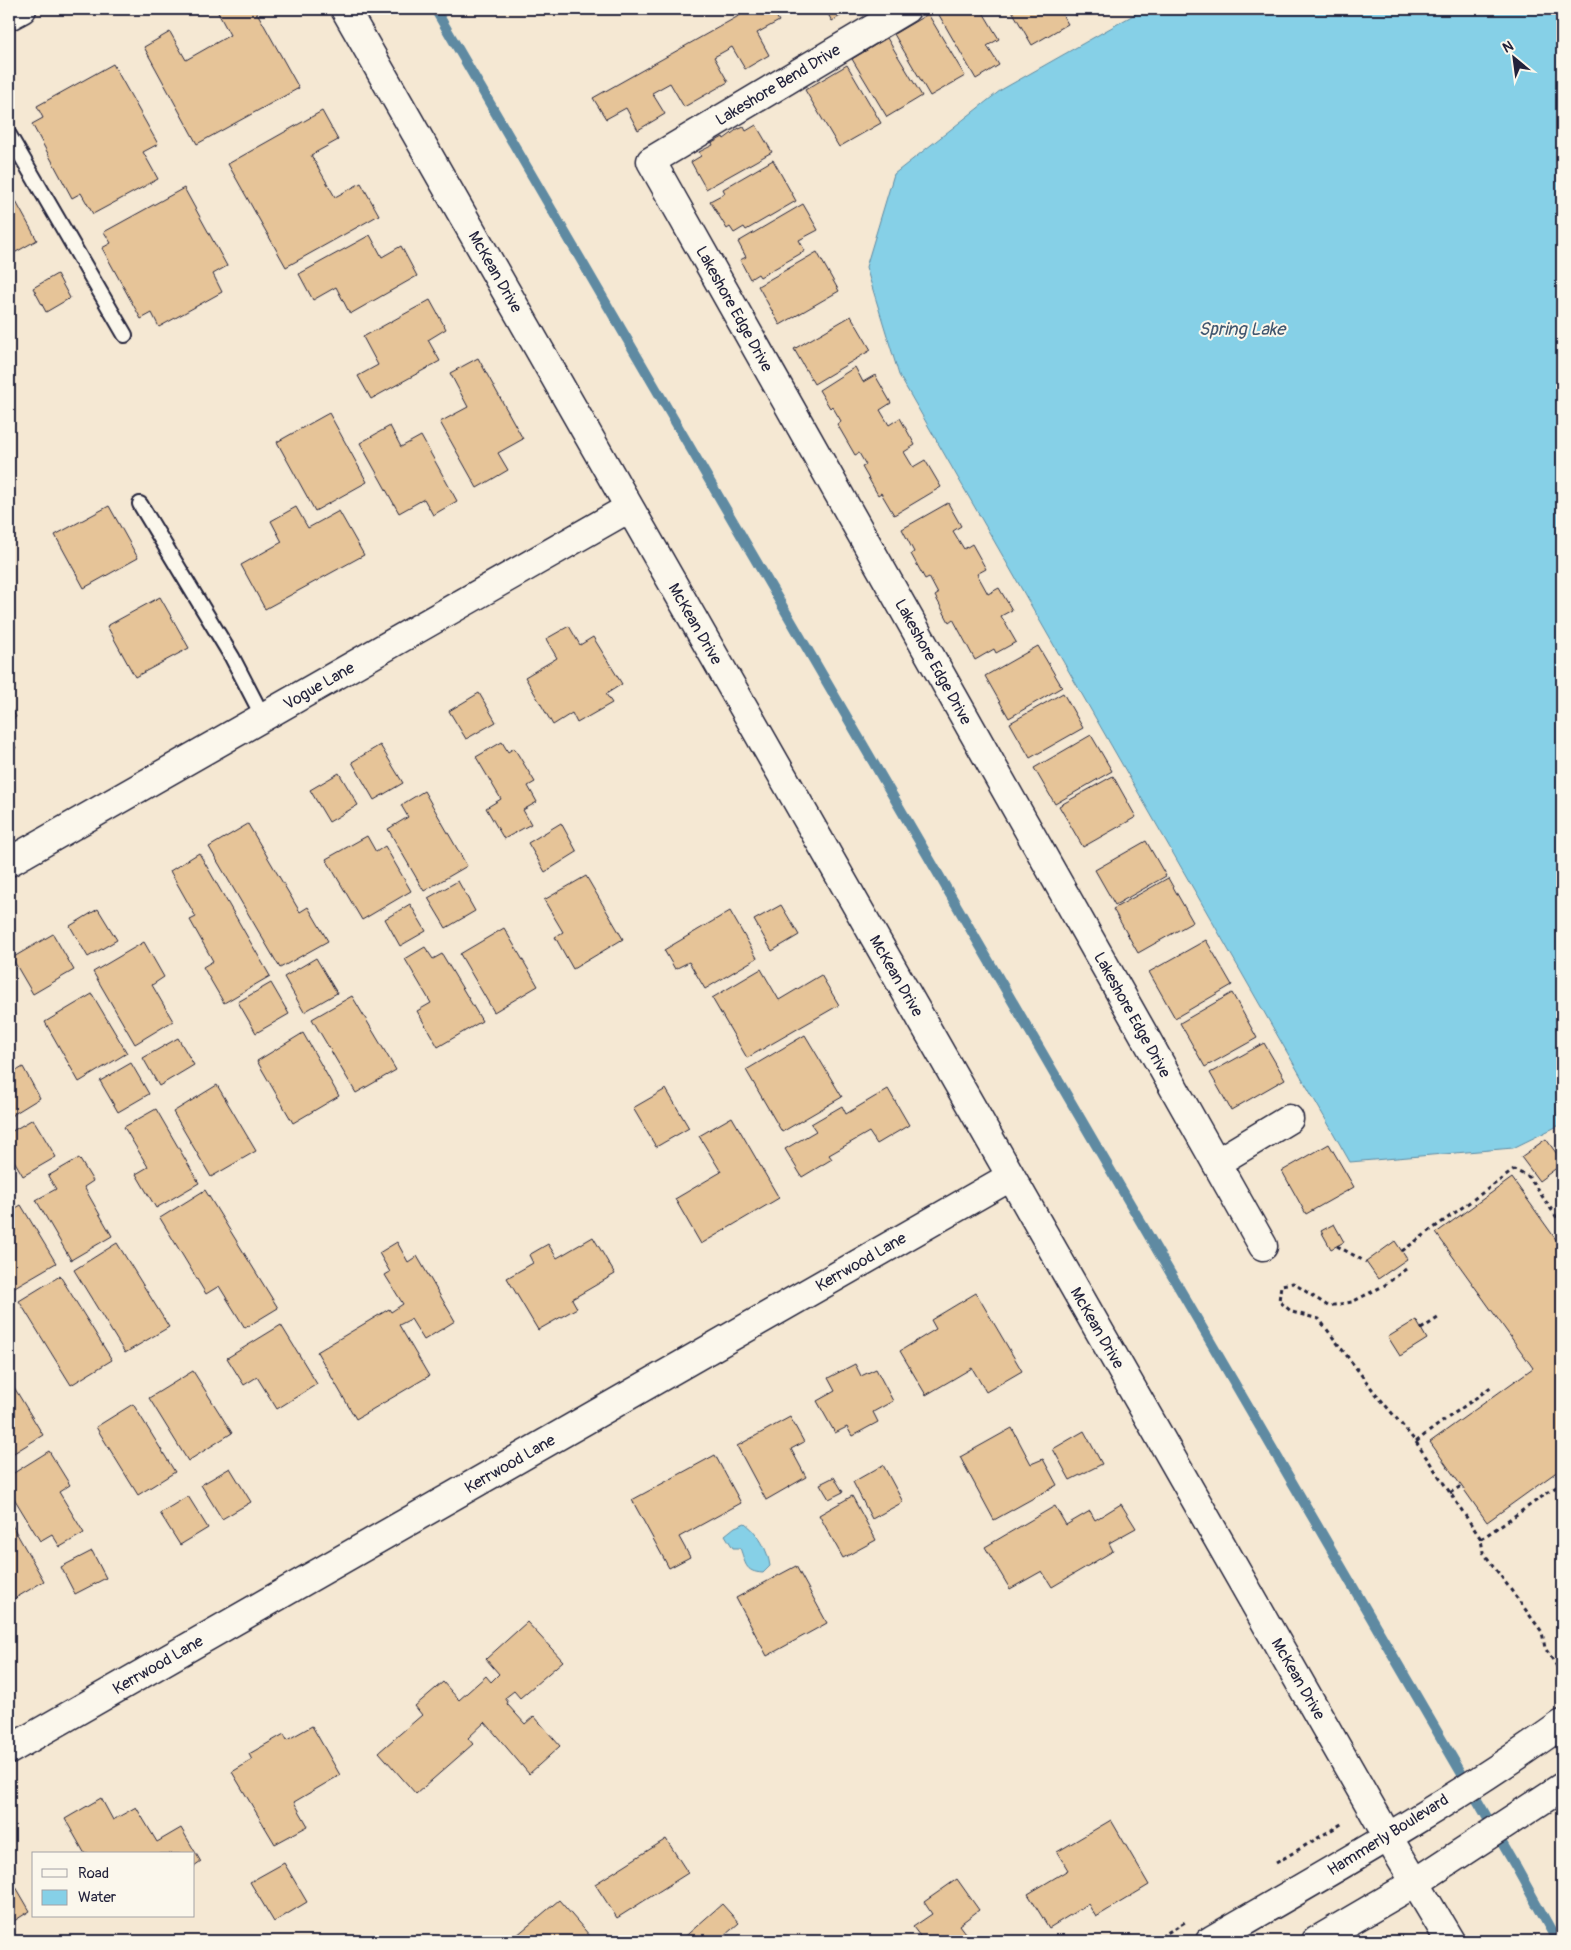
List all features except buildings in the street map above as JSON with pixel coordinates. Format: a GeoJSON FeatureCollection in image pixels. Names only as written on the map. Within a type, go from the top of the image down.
{"type":"FeatureCollection","features":[{"type":"Feature","properties":{"kind":"street"},"geometry":{"type":"LineString","coordinates":[[9,16],[22,9]]}},
{"type":"Feature","properties":{"kind":"street","name":"McKean Drive"},"geometry":{"type":"LineString","coordinates":[[345,9],[1010,1177],[1388,1837],[1450,1941]]}},
{"type":"Feature","properties":{"kind":"street","name":"Lakeshore Bend Drive"},"geometry":{"type":"LineString","coordinates":[[650,161],[906,9]]}},
{"type":"Feature","properties":{"kind":"street","name":"Lakeshore Edge Drive"},"geometry":{"type":"LineString","coordinates":[[650,161],[1263,1246]]}},
{"type":"Feature","properties":{"kind":"street","name":"Vogue Lane"},"geometry":{"type":"LineString","coordinates":[[9,862],[629,508]]}},
{"type":"Feature","properties":{"kind":"street"},"geometry":{"type":"LineString","coordinates":[[1216,1163],[1290,1119]]}},
{"type":"Feature","properties":{"kind":"street","name":"Kerrwood Lane"},"geometry":{"type":"LineString","coordinates":[[9,1750],[1010,1177]]}},
{"type":"Feature","properties":{"kind":"street","name":"Hammerly Boulevard"},"geometry":{"type":"LineString","coordinates":[[1210,1941],[1388,1837],[1529,1748],[1562,1724]]}},
{"type":"Feature","properties":{"kind":"street"},"geometry":{"type":"LineString","coordinates":[[1316,1941],[1415,1882],[1558,1789]]}},
{"type":"Feature","properties":{"kind":"lane"},"geometry":{"type":"LineString","coordinates":[[9,135],[125,335]]}},
{"type":"Feature","properties":{"kind":"lane"},"geometry":{"type":"LineString","coordinates":[[140,504],[232,657],[263,717]]}},
{"type":"Feature","properties":{"kind":"path"},"geometry":{"type":"LineString","coordinates":[[1402,1251],[1514,1170],[1529,1177],[1562,1225]]}},
{"type":"Feature","properties":{"kind":"path"},"geometry":{"type":"LineString","coordinates":[[1337,1246],[1366,1262]]}},
{"type":"Feature","properties":{"kind":"path"},"geometry":{"type":"LineString","coordinates":[[1406,1269],[1385,1285],[1352,1302],[1328,1306],[1293,1283],[1281,1285],[1279,1301],[1292,1312],[1319,1319],[1372,1389],[1416,1442],[1482,1540],[1483,1552],[1542,1632],[1545,1648],[1562,1674]]}},
{"type":"Feature","properties":{"kind":"path"},"geometry":{"type":"LineString","coordinates":[[1421,1329],[1441,1316]]}},
{"type":"Feature","properties":{"kind":"path"},"geometry":{"type":"LineString","coordinates":[[1416,1442],[1435,1426],[1469,1404],[1493,1385]]}},
{"type":"Feature","properties":{"kind":"path"},"geometry":{"type":"LineString","coordinates":[[1482,1540],[1562,1483]]}},
{"type":"Feature","properties":{"kind":"path"},"geometry":{"type":"LineString","coordinates":[[1450,1493],[1461,1486]]}},
{"type":"Feature","properties":{"kind":"water","name":"Spring Lake"},"geometry":{"type":"Polygon","coordinates":[[[1144,9],[1562,9],[1562,1124],[1513,1148],[1350,1162],[899,375],[866,267],[894,174],[1001,90],[1144,9]]]}},
{"type":"Feature","properties":{"kind":"water"},"geometry":{"type":"Polygon","coordinates":[[[745,1523],[765,1548],[770,1566],[763,1573],[749,1569],[740,1548],[733,1548],[725,1535],[735,1527],[745,1523]]]}},
{"type":"Feature","properties":{"kind":"waterway"},"geometry":{"type":"LineString","coordinates":[[435,9],[1516,1867],[1557,1941]]}}]}
